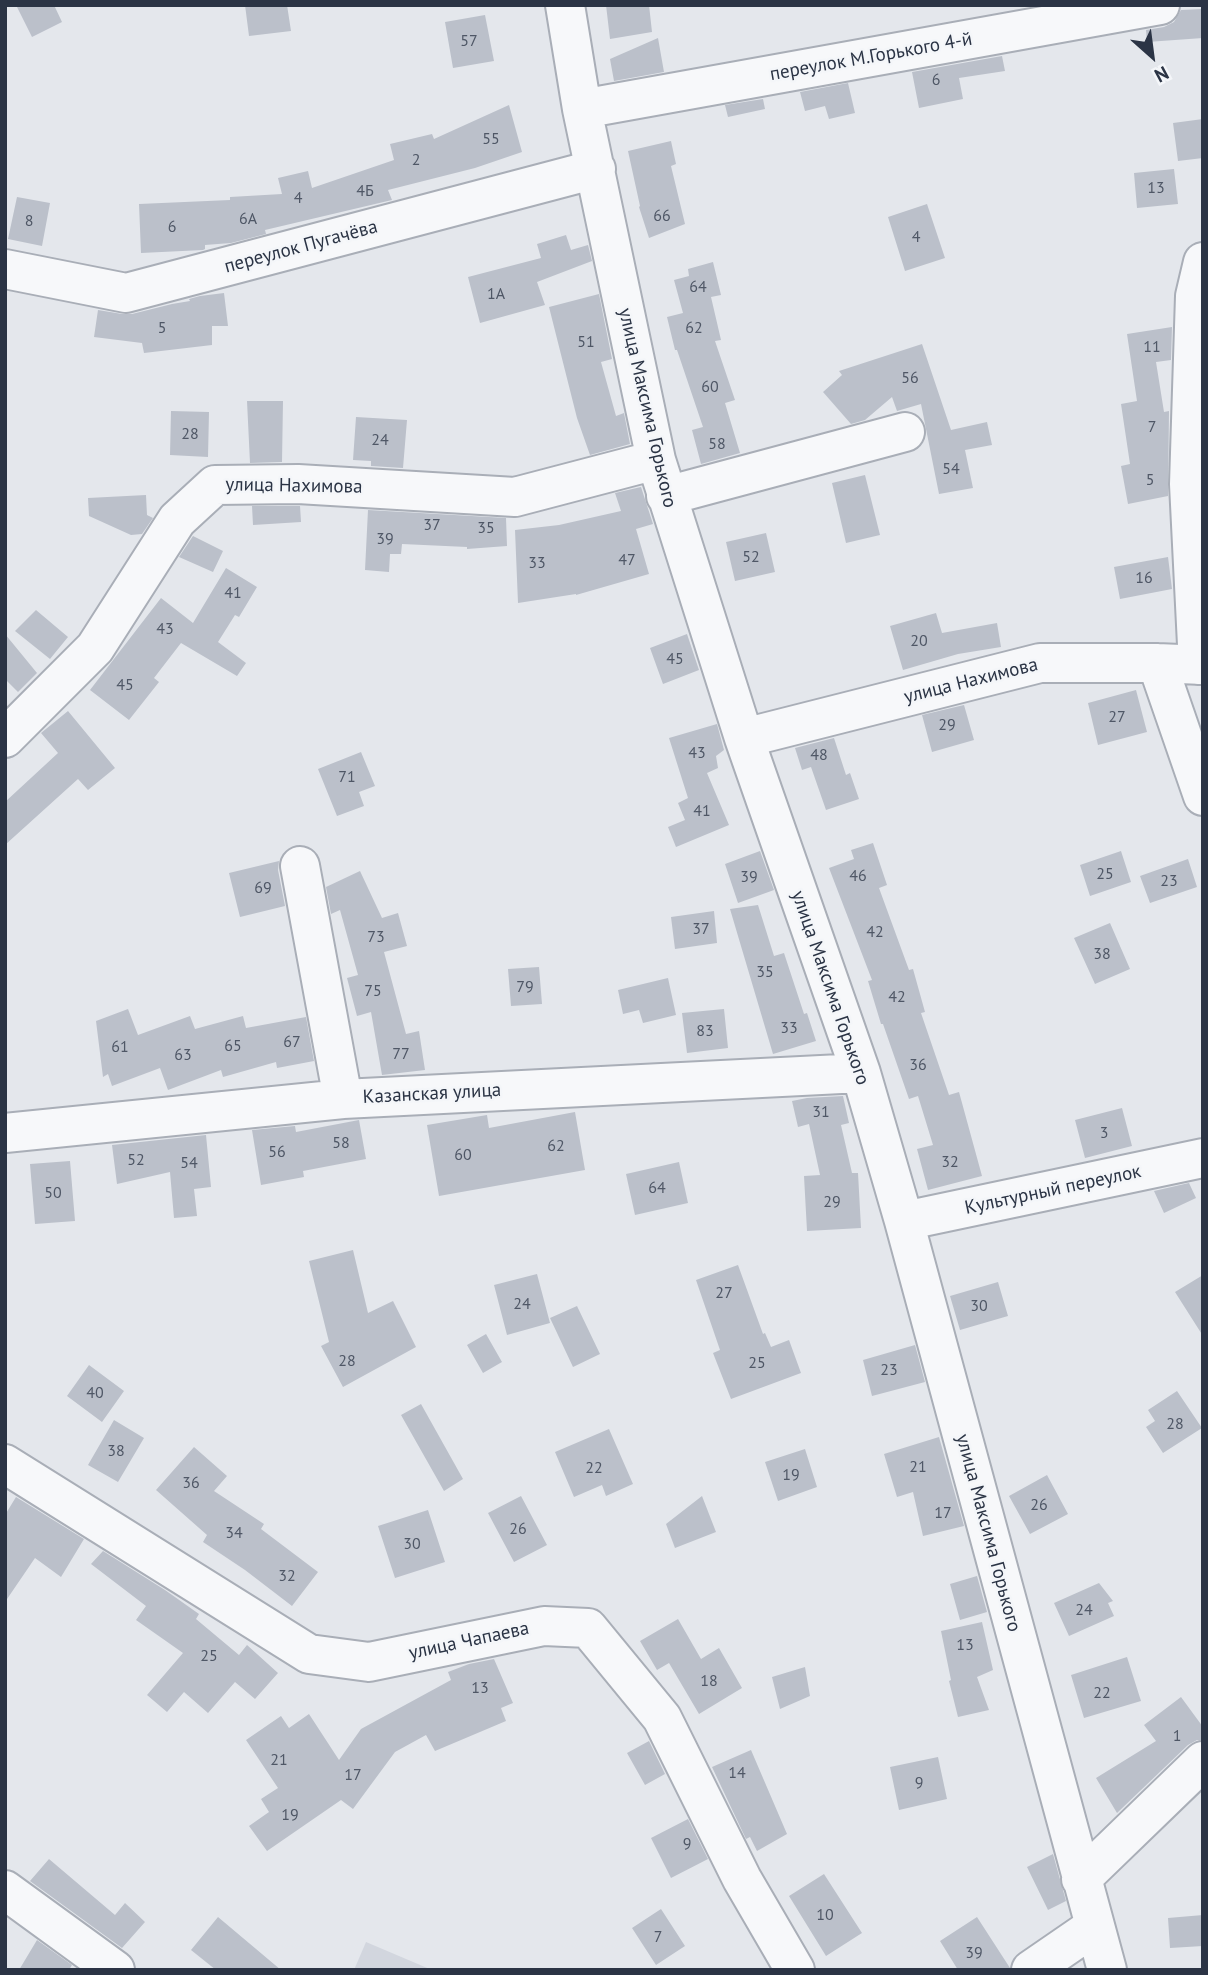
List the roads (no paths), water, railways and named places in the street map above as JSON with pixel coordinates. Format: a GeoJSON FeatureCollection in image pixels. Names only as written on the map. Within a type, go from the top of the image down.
{"type":"FeatureCollection","features":[{"type":"Feature","properties":{"kind":"street","name":"улица Максима Горького"},"geometry":{"type":"LineString","coordinates":[[565,5],[582,109],[656,460],[744,738],[860,1073],[904,1221],[1107,1970]]}},
{"type":"Feature","properties":{"kind":"street","name":"переулок М.Горького 4-й"},"geometry":{"type":"LineString","coordinates":[[582,109],[1160,5]]}},
{"type":"Feature","properties":{"kind":"street","name":"переулок Пугачёва"},"geometry":{"type":"LineString","coordinates":[[5,269],[125,293],[596,169]]}},
{"type":"Feature","properties":{"kind":"street"},"geometry":{"type":"LineString","coordinates":[[1200,665],[1189,484],[1195,296],[1203,262]]}},
{"type":"Feature","properties":{"kind":"street"},"geometry":{"type":"LineString","coordinates":[[666,496],[905,432]]}},
{"type":"Feature","properties":{"kind":"street","name":"улица Нахимова"},"geometry":{"type":"LineString","coordinates":[[5,738],[94,648],[177,520],[215,485],[298,484],[515,498],[656,460]]}},
{"type":"Feature","properties":{"kind":"street","name":"улица Нахимова"},"geometry":{"type":"LineString","coordinates":[[744,738],[1040,663],[1200,665]]}},
{"type":"Feature","properties":{"kind":"street"},"geometry":{"type":"LineString","coordinates":[[1157,663],[1203,796]]}},
{"type":"Feature","properties":{"kind":"street"},"geometry":{"type":"LineString","coordinates":[[300,866],[343,1099]]}},
{"type":"Feature","properties":{"kind":"street","name":"Казанская улица"},"geometry":{"type":"LineString","coordinates":[[5,1133],[343,1099],[860,1073]]}},
{"type":"Feature","properties":{"kind":"street","name":"Культурный переулок"},"geometry":{"type":"LineString","coordinates":[[904,1221],[1203,1158]]}},
{"type":"Feature","properties":{"kind":"street","name":"улица Чапаева"},"geometry":{"type":"LineString","coordinates":[[5,1464],[309,1654],[369,1662],[544,1626],[588,1628],[662,1718],[742,1879],[795,1970]]}},
{"type":"Feature","properties":{"kind":"street"},"geometry":{"type":"LineString","coordinates":[[1081,1879],[1203,1761]]}},
{"type":"Feature","properties":{"kind":"street"},"geometry":{"type":"LineString","coordinates":[[5,1890],[115,1970]]}},
{"type":"Feature","properties":{"kind":"street"},"geometry":{"type":"LineString","coordinates":[[1031,1970],[1095,1926]]}}]}
